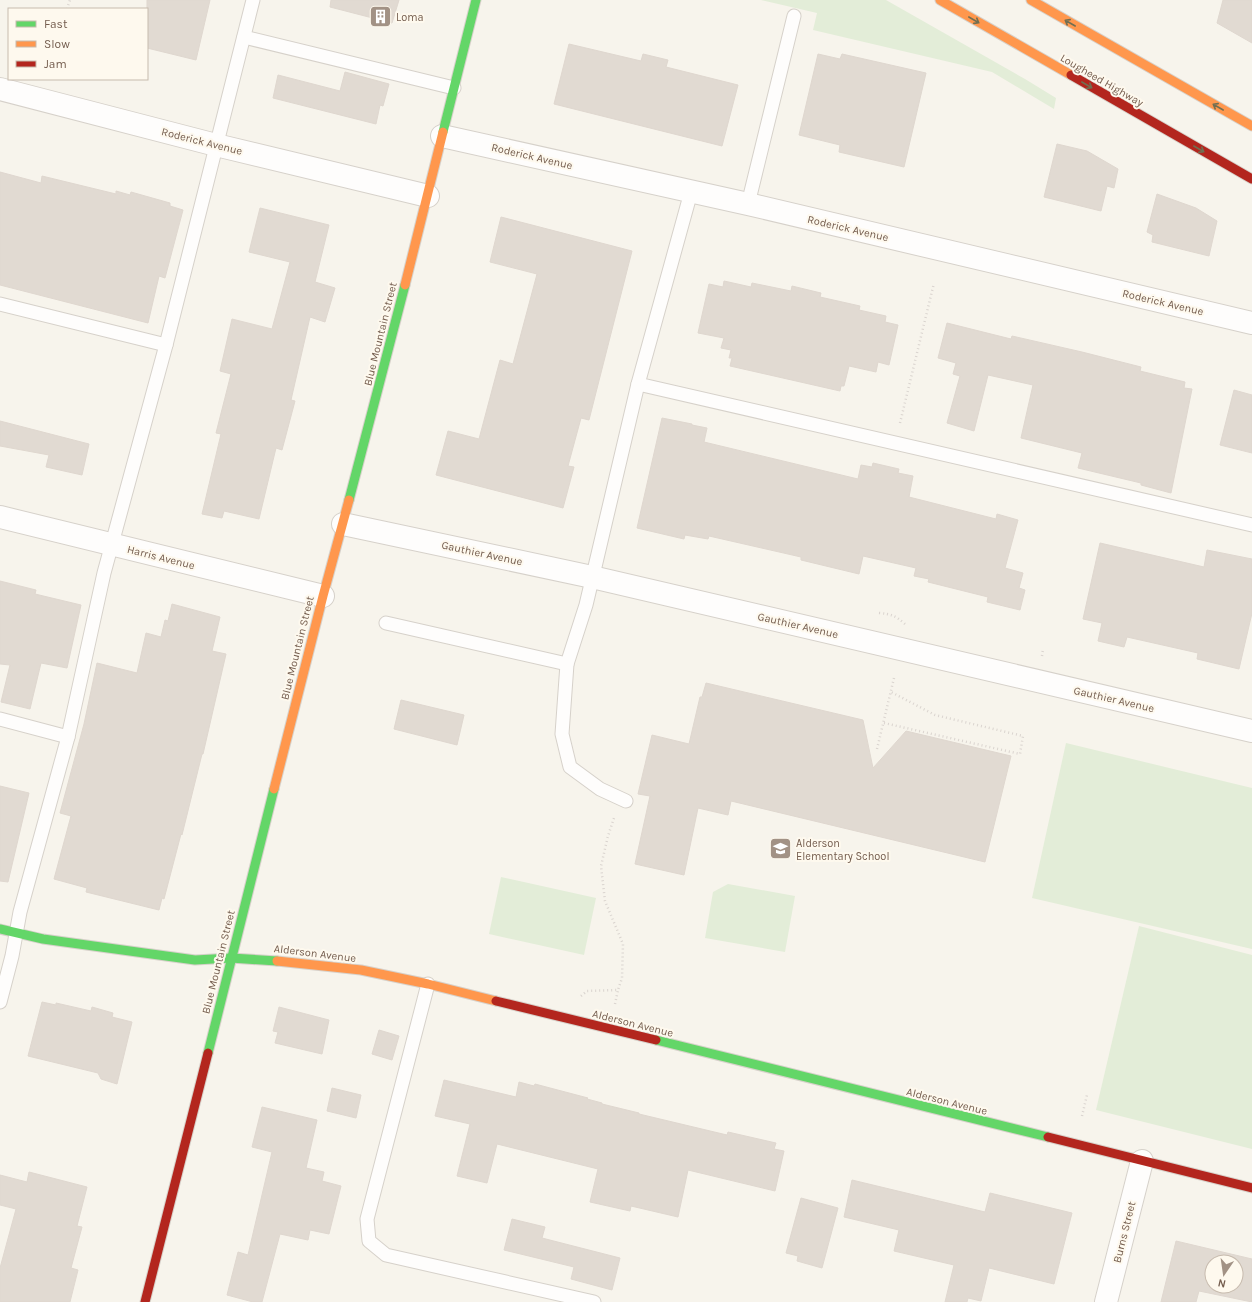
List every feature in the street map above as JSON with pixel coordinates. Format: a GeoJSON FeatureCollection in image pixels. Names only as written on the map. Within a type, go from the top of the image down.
{"type":"FeatureCollection","features":[{"type":"Feature","properties":{"kind":"main road","name":"Blue Mountain Street"},"geometry":{"type":"LineString","coordinates":[[145,1302],[323,596],[428,196],[476,0]]}},
{"type":"Feature","properties":{"kind":"main road","name":"Lougheed Highway"},"geometry":{"type":"LineString","coordinates":[[940,0],[1252,179]]}},
{"type":"Feature","properties":{"kind":"main road"},"geometry":{"type":"LineString","coordinates":[[1031,0],[1252,126]]}},
{"type":"Feature","properties":{"kind":"main road","name":"Alderson Avenue"},"geometry":{"type":"LineString","coordinates":[[0,929],[43,939],[195,960],[231,958],[272,960],[361,970],[428,984],[1252,1188]]}},
{"type":"Feature","properties":{"kind":"street","name":"Roderick Avenue"},"geometry":{"type":"LineString","coordinates":[[0,89],[216,145],[428,196]]}},
{"type":"Feature","properties":{"kind":"street","name":"Roderick Avenue"},"geometry":{"type":"LineString","coordinates":[[442,136],[748,204],[1252,323]]}},
{"type":"Feature","properties":{"kind":"street","name":"Harris Avenue"},"geometry":{"type":"LineString","coordinates":[[0,517],[323,596]]}},
{"type":"Feature","properties":{"kind":"street","name":"Gauthier Avenue"},"geometry":{"type":"LineString","coordinates":[[343,524],[592,576],[1252,731]]}},
{"type":"Feature","properties":{"kind":"street","name":"Burns Street"},"geometry":{"type":"LineString","coordinates":[[1106,1302],[1142,1161]]}},
{"type":"Feature","properties":{"kind":"lane"},"geometry":{"type":"LineString","coordinates":[[0,1002],[12,956],[20,912],[68,737],[104,573],[166,345],[253,0]]}},
{"type":"Feature","properties":{"kind":"lane"},"geometry":{"type":"LineString","coordinates":[[748,204],[794,16]]}},
{"type":"Feature","properties":{"kind":"lane"},"geometry":{"type":"LineString","coordinates":[[244,37],[454,88]]}},
{"type":"Feature","properties":{"kind":"lane"},"geometry":{"type":"LineString","coordinates":[[626,801],[600,789],[570,767],[562,734],[567,664],[586,605],[638,384],[691,192]]}},
{"type":"Feature","properties":{"kind":"lane"},"geometry":{"type":"LineString","coordinates":[[0,304],[166,345]]}},
{"type":"Feature","properties":{"kind":"lane"},"geometry":{"type":"LineString","coordinates":[[638,384],[1252,526]]}},
{"type":"Feature","properties":{"kind":"lane"},"geometry":{"type":"LineString","coordinates":[[386,623],[567,664]]}},
{"type":"Feature","properties":{"kind":"lane"},"geometry":{"type":"LineString","coordinates":[[0,719],[68,737]]}},
{"type":"Feature","properties":{"kind":"lane"},"geometry":{"type":"LineString","coordinates":[[428,984],[367,1220],[369,1241],[386,1255],[594,1302]]}},
{"type":"Feature","properties":{"kind":"path"},"geometry":{"type":"LineString","coordinates":[[895,443],[934,284]]}},
{"type":"Feature","properties":{"kind":"path"},"geometry":{"type":"LineString","coordinates":[[878,750],[894,678]]}},
{"type":"Feature","properties":{"kind":"path"},"geometry":{"type":"LineString","coordinates":[[884,723],[1020,754],[1023,736],[935,715],[891,692]]}},
{"type":"Feature","properties":{"kind":"path"},"geometry":{"type":"LineString","coordinates":[[615,816],[608,836],[601,866],[605,901],[623,944],[622,978],[615,1004]]}},
{"type":"Feature","properties":{"kind":"path"},"geometry":{"type":"LineString","coordinates":[[579,997],[587,991],[618,990]]}},
{"type":"Feature","properties":{"kind":"path"},"geometry":{"type":"LineString","coordinates":[[1082,1116],[1087,1095]]}},
{"type":"Feature","properties":{"kind":"green space"},"geometry":{"type":"Polygon","coordinates":[[[761,0],[886,0],[1056,98],[1054,109],[992,72],[813,30],[817,13],[761,0]]]}},
{"type":"Feature","properties":{"kind":"green space"},"geometry":{"type":"Polygon","coordinates":[[[1066,743],[1252,788],[1252,949],[1032,898],[1066,743]]]}},
{"type":"Feature","properties":{"kind":"green space"},"geometry":{"type":"Polygon","coordinates":[[[501,877],[596,898],[584,955],[489,934],[501,877]]]}},
{"type":"Feature","properties":{"kind":"green space"},"geometry":{"type":"Polygon","coordinates":[[[728,884],[795,896],[785,952],[705,938],[713,892],[728,884]]]}},
{"type":"Feature","properties":{"kind":"green space"},"geometry":{"type":"Polygon","coordinates":[[[1139,926],[1252,955],[1252,1149],[1096,1110],[1139,926]]]}},
{"type":"Feature","properties":{"kind":"building"},"geometry":{"type":"Polygon","coordinates":[[[147,0],[210,0],[196,60],[148,48],[147,0]]]}},
{"type":"Feature","properties":{"kind":"building","name":"Loma"},"geometry":{"type":"Polygon","coordinates":[[[331,0],[399,0],[392,23],[330,7],[331,0]]]}},
{"type":"Feature","properties":{"kind":"building"},"geometry":{"type":"Polygon","coordinates":[[[1223,0],[1252,0],[1252,43],[1217,23],[1223,0]]]}},
{"type":"Feature","properties":{"kind":"building"},"geometry":{"type":"Polygon","coordinates":[[[569,44],[641,61],[643,54],[668,60],[666,67],[738,85],[722,146],[554,104],[569,44]]]}},
{"type":"Feature","properties":{"kind":"building"},"geometry":{"type":"Polygon","coordinates":[[[818,54],[840,59],[842,54],[926,73],[904,167],[839,152],[840,145],[799,135],[818,54]]]}},
{"type":"Feature","properties":{"kind":"building"},"geometry":{"type":"Polygon","coordinates":[[[345,72],[389,84],[383,106],[380,105],[376,124],[273,98],[278,75],[340,91],[345,72]]]}},
{"type":"Feature","properties":{"kind":"building"},"geometry":{"type":"Polygon","coordinates":[[[1057,144],[1087,151],[1118,169],[1114,188],[1107,186],[1101,211],[1044,197],[1057,144]]]}},
{"type":"Feature","properties":{"kind":"building"},"geometry":{"type":"Polygon","coordinates":[[[0,172],[41,183],[42,176],[116,194],[116,191],[130,195],[131,192],[170,203],[170,206],[183,210],[165,278],[159,276],[148,323],[0,285],[0,172]]]}},
{"type":"Feature","properties":{"kind":"building"},"geometry":{"type":"Polygon","coordinates":[[[1157,194],[1196,208],[1217,221],[1209,256],[1152,242],[1153,235],[1147,232],[1157,194]]]}},
{"type":"Feature","properties":{"kind":"building"},"geometry":{"type":"Polygon","coordinates":[[[260,208],[329,225],[315,282],[335,288],[325,322],[310,317],[291,400],[295,401],[282,450],[276,448],[259,519],[224,511],[222,518],[202,514],[221,434],[216,433],[231,374],[220,371],[232,319],[272,329],[290,262],[249,252],[260,208]]]}},
{"type":"Feature","properties":{"kind":"building"},"geometry":{"type":"Polygon","coordinates":[[[501,217],[632,251],[589,420],[581,418],[568,466],[574,467],[563,508],[436,475],[448,431],[479,439],[500,360],[513,364],[537,274],[490,262],[501,217]]]}},
{"type":"Feature","properties":{"kind":"building"},"geometry":{"type":"Polygon","coordinates":[[[724,281],[751,287],[752,283],[791,291],[792,286],[821,293],[820,297],[860,306],[859,310],[886,316],[885,322],[898,325],[889,365],[878,362],[876,372],[849,366],[844,386],[841,386],[840,391],[730,366],[732,358],[729,358],[731,350],[721,348],[724,338],[698,333],[709,284],[723,287],[724,281]]]}},
{"type":"Feature","properties":{"kind":"building"},"geometry":{"type":"Polygon","coordinates":[[[947,323],[1011,339],[1012,336],[1082,352],[1141,367],[1140,371],[1185,382],[1184,388],[1192,389],[1171,493],[1141,485],[1141,483],[1078,468],[1082,453],[1021,438],[1033,385],[988,375],[974,431],[947,423],[960,376],[953,374],[956,363],[938,358],[947,323]]]}},
{"type":"Feature","properties":{"kind":"building"},"geometry":{"type":"Polygon","coordinates":[[[1234,390],[1252,395],[1252,453],[1220,445],[1234,390]]]}},
{"type":"Feature","properties":{"kind":"building"},"geometry":{"type":"Polygon","coordinates":[[[662,418],[707,428],[704,442],[858,479],[861,465],[872,467],[873,463],[899,469],[898,473],[913,476],[909,497],[996,519],[997,514],[1018,520],[1005,568],[1023,573],[1019,588],[1025,590],[1020,610],[987,602],[988,597],[928,582],[929,579],[914,576],[916,568],[863,556],[859,574],[801,560],[801,557],[709,536],[708,539],[685,535],[684,539],[637,528],[662,418]]]}},
{"type":"Feature","properties":{"kind":"building"},"geometry":{"type":"Polygon","coordinates":[[[0,421],[89,444],[82,475],[46,467],[49,455],[0,446],[0,421]]]}},
{"type":"Feature","properties":{"kind":"building"},"geometry":{"type":"Polygon","coordinates":[[[1100,543],[1204,567],[1207,550],[1252,559],[1252,613],[1239,669],[1197,659],[1198,653],[1127,637],[1124,647],[1098,641],[1102,623],[1083,619],[1100,543]]]}},
{"type":"Feature","properties":{"kind":"building"},"geometry":{"type":"Polygon","coordinates":[[[0,581],[36,590],[35,594],[81,605],[67,668],[41,663],[30,709],[1,702],[10,665],[0,664],[0,581]]]}},
{"type":"Feature","properties":{"kind":"building"},"geometry":{"type":"Polygon","coordinates":[[[172,604],[220,617],[212,651],[226,654],[203,754],[182,835],[181,834],[164,899],[162,898],[159,910],[86,892],[87,888],[54,879],[71,816],[60,813],[84,724],[97,663],[137,673],[146,633],[161,637],[165,620],[168,621],[172,604]]]}},
{"type":"Feature","properties":{"kind":"building"},"geometry":{"type":"Polygon","coordinates":[[[706,683],[863,720],[873,768],[906,731],[1011,756],[985,862],[731,801],[728,815],[698,808],[684,875],[635,864],[650,796],[638,794],[652,735],[689,744],[700,697],[702,697],[706,683]]]}},
{"type":"Feature","properties":{"kind":"building"},"geometry":{"type":"Polygon","coordinates":[[[401,700],[464,715],[457,745],[394,729],[401,700]]]}},
{"type":"Feature","properties":{"kind":"building"},"geometry":{"type":"Polygon","coordinates":[[[0,786],[29,793],[8,882],[0,881],[0,786]]]}},
{"type":"Feature","properties":{"kind":"building"},"geometry":{"type":"Polygon","coordinates":[[[42,1002],[56,1005],[56,1003],[91,1011],[92,1007],[113,1013],[112,1017],[132,1022],[117,1084],[101,1079],[98,1073],[28,1056],[42,1002]]]}},
{"type":"Feature","properties":{"kind":"building"},"geometry":{"type":"Polygon","coordinates":[[[279,1007],[329,1020],[322,1054],[275,1043],[278,1032],[273,1031],[279,1007]]]}},
{"type":"Feature","properties":{"kind":"building"},"geometry":{"type":"Polygon","coordinates":[[[379,1030],[399,1036],[392,1060],[372,1054],[379,1030]]]}},
{"type":"Feature","properties":{"kind":"building"},"geometry":{"type":"Polygon","coordinates":[[[444,1080],[516,1097],[519,1082],[534,1086],[535,1084],[588,1098],[587,1099],[602,1104],[639,1114],[727,1135],[728,1132],[776,1143],[774,1149],[784,1151],[775,1191],[688,1170],[678,1217],[631,1206],[630,1211],[590,1202],[598,1169],[497,1144],[487,1183],[457,1176],[470,1124],[435,1116],[444,1080]]]}},
{"type":"Feature","properties":{"kind":"building"},"geometry":{"type":"Polygon","coordinates":[[[332,1088],[361,1095],[356,1118],[327,1111],[332,1088]]]}},
{"type":"Feature","properties":{"kind":"building"},"geometry":{"type":"Polygon","coordinates":[[[262,1107],[317,1120],[306,1168],[324,1172],[322,1181],[341,1186],[329,1234],[310,1230],[308,1240],[280,1234],[262,1302],[253,1302],[227,1295],[238,1252],[248,1255],[272,1152],[252,1147],[262,1107]]]}},
{"type":"Feature","properties":{"kind":"building"},"geometry":{"type":"Polygon","coordinates":[[[29,1172],[87,1187],[77,1226],[82,1227],[71,1268],[78,1270],[70,1302],[0,1302],[0,1268],[16,1209],[0,1205],[0,1175],[27,1182],[29,1172]]]}},
{"type":"Feature","properties":{"kind":"building"},"geometry":{"type":"Polygon","coordinates":[[[852,1180],[985,1212],[990,1193],[1072,1213],[1054,1284],[989,1268],[981,1301],[968,1298],[967,1302],[945,1302],[954,1265],[894,1251],[899,1230],[844,1217],[852,1180]]]}},
{"type":"Feature","properties":{"kind":"building"},"geometry":{"type":"Polygon","coordinates":[[[801,1198],[838,1208],[822,1268],[797,1261],[798,1256],[786,1253],[801,1198]]]}},
{"type":"Feature","properties":{"kind":"building"},"geometry":{"type":"Polygon","coordinates":[[[512,1219],[545,1227],[542,1238],[620,1258],[612,1290],[571,1279],[574,1267],[504,1250],[512,1219]]]}},
{"type":"Feature","properties":{"kind":"building"},"geometry":{"type":"Polygon","coordinates":[[[1176,1241],[1231,1254],[1204,1254],[1204,1292],[1199,1291],[1196,1302],[1161,1302],[1176,1241]]]}},
{"type":"Feature","properties":{"kind":"building"},"geometry":{"type":"Polygon","coordinates":[[[1244,1257],[1252,1259],[1252,1302],[1213,1294],[1244,1294],[1244,1257]]]}},
{"type":"Feature","properties":{"kind":"traffic: fast"},"geometry":{"type":"LineString","coordinates":[[443,132],[476,0]]}},
{"type":"Feature","properties":{"kind":"traffic: fast"},"geometry":{"type":"LineString","coordinates":[[349,500],[405,285]]}},
{"type":"Feature","properties":{"kind":"traffic: fast"},"geometry":{"type":"LineString","coordinates":[[208,1053],[274,789]]}},
{"type":"Feature","properties":{"kind":"traffic: fast"},"geometry":{"type":"LineString","coordinates":[[0,929],[43,939],[195,960],[231,958],[277,961]]}},
{"type":"Feature","properties":{"kind":"traffic: fast"},"geometry":{"type":"LineString","coordinates":[[656,1040],[1048,1137]]}},
{"type":"Feature","properties":{"kind":"traffic: slow"},"geometry":{"type":"LineString","coordinates":[[940,0],[1071,75]]}},
{"type":"Feature","properties":{"kind":"traffic: slow"},"geometry":{"type":"LineString","coordinates":[[1031,0],[1252,126]]}},
{"type":"Feature","properties":{"kind":"traffic: slow"},"geometry":{"type":"LineString","coordinates":[[405,285],[443,132]]}},
{"type":"Feature","properties":{"kind":"traffic: slow"},"geometry":{"type":"LineString","coordinates":[[274,789],[349,500]]}},
{"type":"Feature","properties":{"kind":"traffic: slow"},"geometry":{"type":"LineString","coordinates":[[277,961],[361,970],[428,984],[496,1001]]}},
{"type":"Feature","properties":{"kind":"traffic: jam"},"geometry":{"type":"LineString","coordinates":[[1071,75],[1252,179]]}},
{"type":"Feature","properties":{"kind":"traffic: jam"},"geometry":{"type":"LineString","coordinates":[[496,1001],[656,1040]]}},
{"type":"Feature","properties":{"kind":"traffic: jam"},"geometry":{"type":"LineString","coordinates":[[145,1302],[208,1053]]}},
{"type":"Feature","properties":{"kind":"traffic: jam"},"geometry":{"type":"LineString","coordinates":[[1048,1137],[1252,1188]]}},
{"type":"Feature","properties":{"kind":"place","name":"Loma"},"geometry":{"type":"Point","coordinates":[381,17]}},
{"type":"Feature","properties":{"kind":"place","name":"Alderson Elementary School"},"geometry":{"type":"Point","coordinates":[780,849]}}]}
